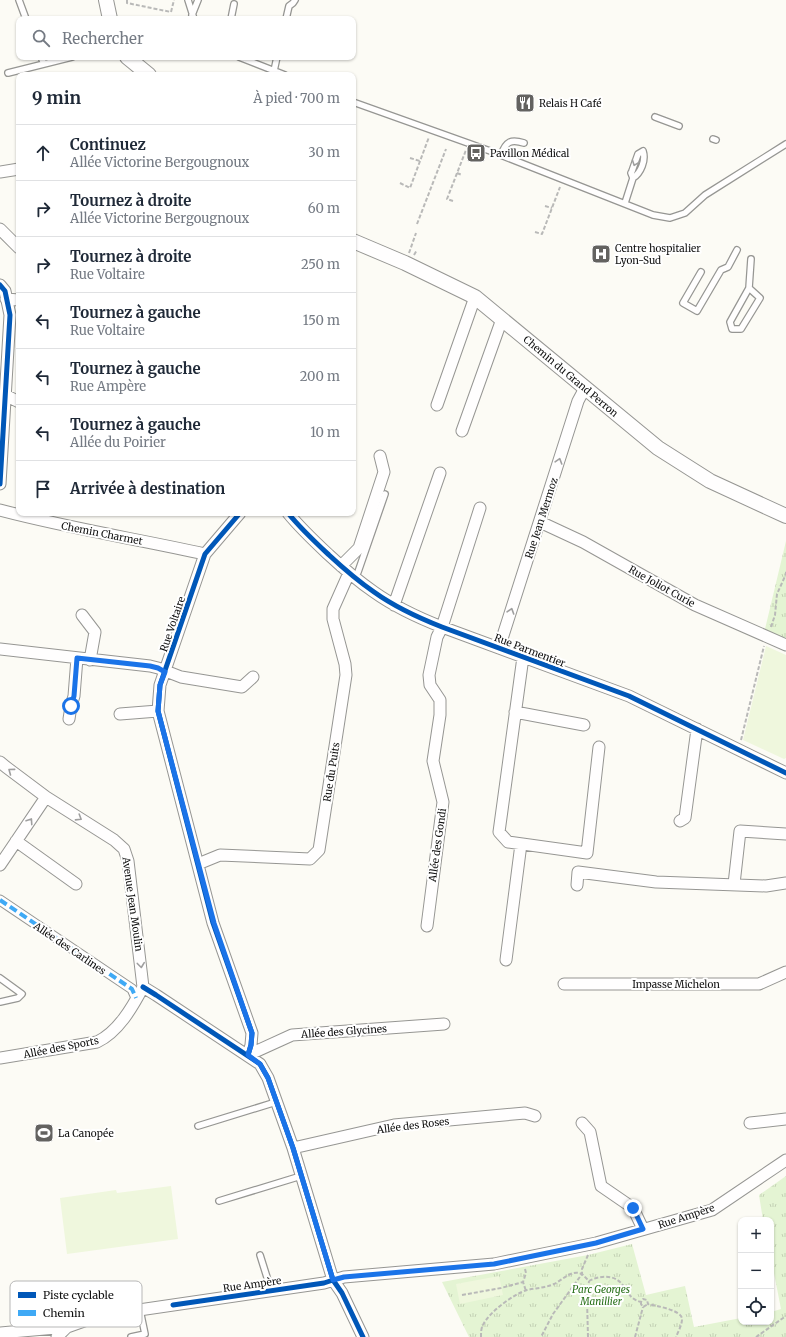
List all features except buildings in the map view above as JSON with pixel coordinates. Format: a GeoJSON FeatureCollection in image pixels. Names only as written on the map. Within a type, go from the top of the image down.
{"type":"FeatureCollection","features":[{"type":"Feature","properties":{"kind":"street"},"geometry":{"type":"LineString","coordinates":[[106,0],[109,16]]}},
{"type":"Feature","properties":{"kind":"street"},"geometry":{"type":"LineString","coordinates":[[131,60],[145,72]]}},
{"type":"Feature","properties":{"kind":"street"},"geometry":{"type":"LineString","coordinates":[[0,172],[16,169]]}},
{"type":"Feature","properties":{"kind":"street"},"geometry":{"type":"LineString","coordinates":[[0,229],[16,245]]}},
{"type":"Feature","properties":{"kind":"street","name":"Chemin du Grand Perron"},"geometry":{"type":"LineString","coordinates":[[356,242],[405,263],[475,297],[658,448],[710,481],[786,516]]}},
{"type":"Feature","properties":{"kind":"street"},"geometry":{"type":"LineString","coordinates":[[0,285],[5,291],[10,315],[0,484]]}},
{"type":"Feature","properties":{"kind":"street"},"geometry":{"type":"LineString","coordinates":[[437,405],[475,297]]}},
{"type":"Feature","properties":{"kind":"street"},"geometry":{"type":"LineString","coordinates":[[6,299],[16,300]]}},
{"type":"Feature","properties":{"kind":"street"},"geometry":{"type":"LineString","coordinates":[[462,431],[502,319]]}},
{"type":"Feature","properties":{"kind":"street","name":"Rue Jean Mermoz"},"geometry":{"type":"LineString","coordinates":[[499,648],[578,401],[585,388]]}},
{"type":"Feature","properties":{"kind":"street"},"geometry":{"type":"LineString","coordinates":[[5,395],[16,400]]}},
{"type":"Feature","properties":{"kind":"street","name":"Rue du Puits"},"geometry":{"type":"LineString","coordinates":[[198,864],[220,855],[310,859],[319,850],[346,675],[345,664],[333,619],[332,609],[359,548],[384,472],[380,456]]}},
{"type":"Feature","properties":{"kind":"street"},"geometry":{"type":"LineString","coordinates":[[394,605],[440,473]]}},
{"type":"Feature","properties":{"kind":"street","name":"Allée des Gondi"},"geometry":{"type":"LineString","coordinates":[[426,926],[443,802],[433,761],[440,715],[440,700],[430,685],[429,675],[437,637],[442,627],[480,508]]}},
{"type":"Feature","properties":{"kind":"street","name":"Chemin Charmet"},"geometry":{"type":"LineString","coordinates":[[0,510],[16,514]]}},
{"type":"Feature","properties":{"kind":"street","name":"Chemin Charmet"},"geometry":{"type":"LineString","coordinates":[[22,516],[52,524],[205,554]]}},
{"type":"Feature","properties":{"kind":"street","name":"Rue Voltaire"},"geometry":{"type":"LineString","coordinates":[[237,516],[205,554],[160,685],[158,711],[214,923],[252,1033],[248,1055]]}},
{"type":"Feature","properties":{"kind":"street","name":"Rue Parmentier"},"geometry":{"type":"LineString","coordinates":[[290,516],[302,531],[348,572],[394,605],[442,627],[629,696],[786,773]]}},
{"type":"Feature","properties":{"kind":"street","name":"Rue Joliot Curie"},"geometry":{"type":"LineString","coordinates":[[540,522],[583,542],[695,605],[786,645]]}},
{"type":"Feature","properties":{"kind":"street"},"geometry":{"type":"LineString","coordinates":[[82,615],[95,632],[90,660]]}},
{"type":"Feature","properties":{"kind":"street"},"geometry":{"type":"LineString","coordinates":[[0,649],[150,666],[182,678],[242,687],[253,677]]}},
{"type":"Feature","properties":{"kind":"street"},"geometry":{"type":"LineString","coordinates":[[523,657],[499,832],[508,842],[587,853],[599,747]]}},
{"type":"Feature","properties":{"kind":"street"},"geometry":{"type":"LineString","coordinates":[[69,719],[74,696],[77,658]]}},
{"type":"Feature","properties":{"kind":"street"},"geometry":{"type":"LineString","coordinates":[[120,714],[158,711]]}},
{"type":"Feature","properties":{"kind":"street"},"geometry":{"type":"LineString","coordinates":[[515,712],[584,725]]}},
{"type":"Feature","properties":{"kind":"street"},"geometry":{"type":"LineString","coordinates":[[680,821],[685,818],[697,729]]}},
{"type":"Feature","properties":{"kind":"street","name":"Avenue Jean Moulin"},"geometry":{"type":"LineString","coordinates":[[0,762],[46,797],[114,840],[124,849],[128,861],[143,988]]}},
{"type":"Feature","properties":{"kind":"street"},"geometry":{"type":"LineString","coordinates":[[0,865],[46,797]]}},
{"type":"Feature","properties":{"kind":"street"},"geometry":{"type":"LineString","coordinates":[[734,884],[740,831],[786,834]]}},
{"type":"Feature","properties":{"kind":"street"},"geometry":{"type":"LineString","coordinates":[[16,842],[76,884]]}},
{"type":"Feature","properties":{"kind":"street"},"geometry":{"type":"LineString","coordinates":[[506,960],[521,844]]}},
{"type":"Feature","properties":{"kind":"street"},"geometry":{"type":"LineString","coordinates":[[576,885],[578,872],[656,882],[766,886],[786,883]]}},
{"type":"Feature","properties":{"kind":"street","name":"Allée des Carlines"},"geometry":{"type":"LineString","coordinates":[[0,900],[132,989],[136,998]]}},
{"type":"Feature","properties":{"kind":"street","name":"Impasse Michelon"},"geometry":{"type":"LineString","coordinates":[[564,984],[759,984],[786,972]]}},
{"type":"Feature","properties":{"kind":"street"},"geometry":{"type":"LineString","coordinates":[[143,988],[260,1064],[268,1078],[293,1148],[333,1280],[342,1293],[363,1337]]}},
{"type":"Feature","properties":{"kind":"street","name":"Allée des Sports"},"geometry":{"type":"LineString","coordinates":[[0,1058],[97,1042],[108,1036],[117,1028],[143,988]]}},
{"type":"Feature","properties":{"kind":"street","name":"Allée des Glycines"},"geometry":{"type":"LineString","coordinates":[[248,1055],[292,1035],[444,1024]]}},
{"type":"Feature","properties":{"kind":"street","name":"Allée des Roses"},"geometry":{"type":"LineString","coordinates":[[293,1148],[394,1125],[526,1113],[535,1116]]}},
{"type":"Feature","properties":{"kind":"street"},"geometry":{"type":"LineString","coordinates":[[750,1122],[786,1119]]}},
{"type":"Feature","properties":{"kind":"street"},"geometry":{"type":"LineString","coordinates":[[582,1124],[590,1132],[601,1186],[633,1208],[643,1229]]}},
{"type":"Feature","properties":{"kind":"street","name":"Rue Ampère"},"geometry":{"type":"LineString","coordinates":[[142,1310],[324,1283],[344,1277],[494,1264],[596,1243],[712,1210],[786,1160]]}},
{"type":"Feature","properties":{"kind":"street"},"geometry":{"type":"LineString","coordinates":[[0,1333],[67,1327]]}},
{"type":"Feature","properties":{"kind":"street","name":"Rue Ampère"},"geometry":{"type":"LineString","coordinates":[[57,1337],[67,1327]]}},
{"type":"Feature","properties":{"kind":"lane"},"geometry":{"type":"LineString","coordinates":[[19,0],[25,16]]}},
{"type":"Feature","properties":{"kind":"lane"},"geometry":{"type":"LineString","coordinates":[[188,0],[193,16]]}},
{"type":"Feature","properties":{"kind":"lane"},"geometry":{"type":"LineString","coordinates":[[193,16],[198,0]]}},
{"type":"Feature","properties":{"kind":"lane"},"geometry":{"type":"LineString","coordinates":[[287,16],[289,6],[295,0]]}},
{"type":"Feature","properties":{"kind":"lane"},"geometry":{"type":"LineString","coordinates":[[232,16],[234,4]]}},
{"type":"Feature","properties":{"kind":"lane"},"geometry":{"type":"LineString","coordinates":[[42,60],[44,64]]}},
{"type":"Feature","properties":{"kind":"lane"},"geometry":{"type":"LineString","coordinates":[[8,73],[60,60]]}},
{"type":"Feature","properties":{"kind":"lane"},"geometry":{"type":"LineString","coordinates":[[246,60],[274,71],[276,60]]}},
{"type":"Feature","properties":{"kind":"lane"},"geometry":{"type":"LineString","coordinates":[[356,103],[501,155],[653,215],[670,218],[685,212],[705,195],[786,144]]}},
{"type":"Feature","properties":{"kind":"lane"},"geometry":{"type":"LineString","coordinates":[[655,117],[679,126]]}},
{"type":"Feature","properties":{"kind":"lane"},"geometry":{"type":"LineString","coordinates":[[501,155],[503,148],[511,141],[524,143]]}},
{"type":"Feature","properties":{"kind":"lane"},"geometry":{"type":"LineString","coordinates":[[624,203],[633,178]]}},
{"type":"Feature","properties":{"kind":"lane"},"geometry":{"type":"LineString","coordinates":[[701,272],[683,303],[697,311],[721,270],[728,267],[737,250]]}},
{"type":"Feature","properties":{"kind":"lane"},"geometry":{"type":"LineString","coordinates":[[749,288],[760,298],[741,329],[732,329],[730,322],[749,288],[751,259]]}},
{"type":"Feature","properties":{"kind":"lane"},"geometry":{"type":"LineString","coordinates":[[348,572],[358,572],[385,494]]}},
{"type":"Feature","properties":{"kind":"lane"},"geometry":{"type":"LineString","coordinates":[[0,978],[22,994],[18,998],[0,1002]]}},
{"type":"Feature","properties":{"kind":"lane"},"geometry":{"type":"LineString","coordinates":[[198,1126],[276,1102]]}},
{"type":"Feature","properties":{"kind":"lane"},"geometry":{"type":"LineString","coordinates":[[219,1202],[301,1176]]}},
{"type":"Feature","properties":{"kind":"lane"},"geometry":{"type":"LineString","coordinates":[[260,1255],[271,1290]]}},
{"type":"Feature","properties":{"kind":"lane"},"geometry":{"type":"LineString","coordinates":[[131,1337],[145,1334],[142,1320]]}},
{"type":"Feature","properties":{"kind":"path"},"geometry":{"type":"LineString","coordinates":[[127,0],[127,3],[171,12],[174,0]]}},
{"type":"Feature","properties":{"kind":"path"},"geometry":{"type":"LineString","coordinates":[[400,184],[410,188],[432,130]]}},
{"type":"Feature","properties":{"kind":"path"},"geometry":{"type":"LineString","coordinates":[[453,201],[447,199],[468,143]]}},
{"type":"Feature","properties":{"kind":"path"},"geometry":{"type":"LineString","coordinates":[[417,224],[446,149]]}},
{"type":"Feature","properties":{"kind":"path"},"geometry":{"type":"LineString","coordinates":[[410,158],[420,161]]}},
{"type":"Feature","properties":{"kind":"path"},"geometry":{"type":"LineString","coordinates":[[457,173],[462,175]]}},
{"type":"Feature","properties":{"kind":"path"},"geometry":{"type":"LineString","coordinates":[[535,232],[542,234],[560,185],[557,183]]}},
{"type":"Feature","properties":{"kind":"path"},"geometry":{"type":"LineString","coordinates":[[545,206],[552,208]]}},
{"type":"Feature","properties":{"kind":"path"},"geometry":{"type":"LineString","coordinates":[[409,253],[416,233]]}},
{"type":"Feature","properties":{"kind":"path"},"geometry":{"type":"LineString","coordinates":[[738,749],[763,647],[776,616],[777,594],[786,574],[786,570]]}},
{"type":"Feature","properties":{"kind":"path"},"geometry":{"type":"LineString","coordinates":[[541,1337],[553,1314],[582,1274],[582,1269],[588,1255],[597,1248],[596,1243]]}},
{"type":"Feature","properties":{"kind":"path"},"geometry":{"type":"LineString","coordinates":[[522,1258],[526,1273],[524,1282],[526,1291]]}},
{"type":"Feature","properties":{"kind":"path"},"geometry":{"type":"LineString","coordinates":[[481,1337],[483,1325],[495,1310],[508,1300],[526,1291],[538,1290],[554,1284],[573,1273],[578,1272],[589,1281],[587,1308],[588,1337]]}},
{"type":"Feature","properties":{"kind":"path"},"geometry":{"type":"LineString","coordinates":[[589,1281],[594,1278],[604,1276],[613,1278],[619,1281],[628,1296],[641,1302],[644,1307]]}},
{"type":"Feature","properties":{"kind":"path"},"geometry":{"type":"LineString","coordinates":[[462,1295],[502,1288],[524,1282]]}},
{"type":"Feature","properties":{"kind":"path"},"geometry":{"type":"LineString","coordinates":[[641,1302],[643,1299],[646,1299],[648,1304],[680,1314],[682,1318],[681,1325],[676,1337]]}},
{"type":"Feature","properties":{"kind":"path"},"geometry":{"type":"LineString","coordinates":[[635,1337],[644,1307],[648,1304]]}},
{"type":"Feature","properties":{"kind":"path"},"geometry":{"type":"LineString","coordinates":[[756,1337],[786,1316]]}},
{"type":"Feature","properties":{"kind":"green space"},"geometry":{"type":"Polygon","coordinates":[[[786,541],[786,639],[765,629],[786,541]]]}},
{"type":"Feature","properties":{"kind":"green space"},"geometry":{"type":"Polygon","coordinates":[[[766,646],[786,655],[786,758],[784,759],[743,740],[766,646]]]}},
{"type":"Feature","properties":{"kind":"green space","name":"Parc Georges Manillier"},"geometry":{"type":"Polygon","coordinates":[[[786,1176],[786,1337],[469,1337],[442,1282],[588,1255],[632,1244],[646,1295],[685,1286],[694,1327],[738,1319],[738,1325],[774,1325],[774,1311],[781,1309],[774,1273],[774,1217],[763,1217],[759,1195],[786,1176]]]}},
{"type":"Feature","properties":{"kind":"green space"},"geometry":{"type":"Polygon","coordinates":[[[171,1186],[178,1239],[67,1254],[60,1198],[116,1190],[117,1193],[171,1186]]]}},
{"type":"Feature","properties":{"kind":"green space"},"geometry":{"type":"Polygon","coordinates":[[[499,1276],[503,1295],[460,1304],[456,1284],[499,1276]]]}},
{"type":"Feature","properties":{"kind":"marked path"},"geometry":{"type":"LineString","coordinates":[[0,900],[132,989],[136,998]]}},
{"type":"Feature","properties":{"kind":"cycle path"},"geometry":{"type":"LineString","coordinates":[[0,285],[5,291],[10,315],[0,484]]}},
{"type":"Feature","properties":{"kind":"cycle path"},"geometry":{"type":"LineString","coordinates":[[237,516],[205,554],[160,685],[158,711],[213,923],[252,1033],[248,1055]]}},
{"type":"Feature","properties":{"kind":"cycle path"},"geometry":{"type":"LineString","coordinates":[[291,516],[308,535],[345,570],[374,592],[416,616],[629,696],[786,773]]}},
{"type":"Feature","properties":{"kind":"cycle path"},"geometry":{"type":"LineString","coordinates":[[143,987],[260,1064],[268,1078],[293,1148],[333,1280],[342,1293],[363,1337]]}},
{"type":"Feature","properties":{"kind":"cycle path"},"geometry":{"type":"LineString","coordinates":[[173,1305],[324,1283],[333,1280]]}},
{"type":"Feature","properties":{"kind":"place","name":"Relais H Café"},"geometry":{"type":"Point","coordinates":[525,103]}},
{"type":"Feature","properties":{"kind":"place","name":"Pavillon Médical"},"geometry":{"type":"Point","coordinates":[476,153]}},
{"type":"Feature","properties":{"kind":"place","name":"Centre hospitalier Lyon-Sud"},"geometry":{"type":"Point","coordinates":[601,254]}},
{"type":"Feature","properties":{"kind":"place","name":"La Canopée"},"geometry":{"type":"Point","coordinates":[44,1133]}},
{"type":"Feature","properties":{"kind":"route"},"geometry":{"type":"LineString","coordinates":[[71,706],[74,696],[77,658],[150,666],[165,672],[160,685],[158,697],[158,711],[161,728],[214,923],[252,1033],[248,1055],[260,1064],[268,1078],[293,1148],[333,1280],[344,1277],[494,1264],[596,1243],[643,1229],[633,1208]]}}]}
